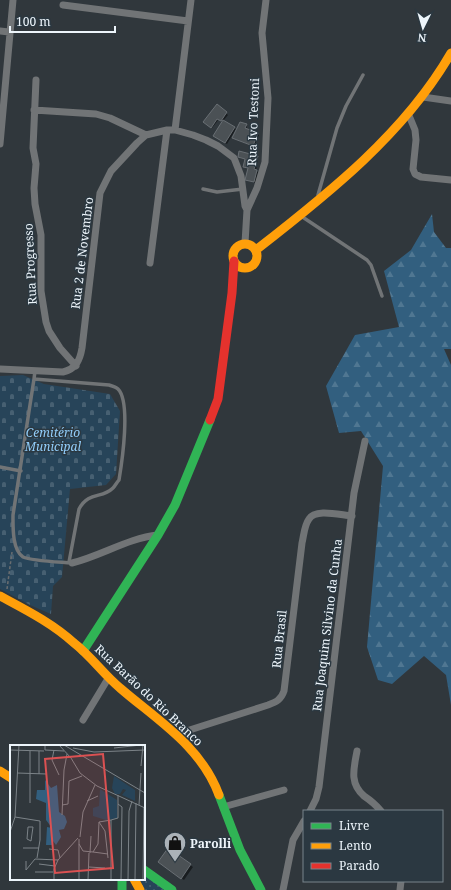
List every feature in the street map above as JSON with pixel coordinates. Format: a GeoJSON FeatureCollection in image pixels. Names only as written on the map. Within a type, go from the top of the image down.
{"type":"FeatureCollection","features":[{"type":"Feature","properties":{"kind":"street"},"geometry":{"type":"LineString","coordinates":[[0,144],[3,71],[12,0]]}},
{"type":"Feature","properties":{"kind":"street"},"geometry":{"type":"LineString","coordinates":[[150,263],[191,0]]}},
{"type":"Feature","properties":{"kind":"street","name":"Rua Ivo Testoni"},"geometry":{"type":"LineString","coordinates":[[245,243],[247,210],[257,188],[265,162],[268,98],[262,34],[266,0]]}},
{"type":"Feature","properties":{"kind":"street"},"geometry":{"type":"LineString","coordinates":[[63,4],[188,22]]}},
{"type":"Feature","properties":{"kind":"street"},"geometry":{"type":"LineString","coordinates":[[0,31],[9,32]]}},
{"type":"Feature","properties":{"kind":"street"},"geometry":{"type":"LineString","coordinates":[[256,250],[300,216],[369,154],[423,97],[451,54]]}},
{"type":"Feature","properties":{"kind":"street","name":"Rua Progresso"},"geometry":{"type":"LineString","coordinates":[[36,80],[33,148],[36,164],[34,197],[41,235],[41,291],[49,331],[60,348],[76,366]]}},
{"type":"Feature","properties":{"kind":"street"},"geometry":{"type":"LineString","coordinates":[[423,97],[451,101]]}},
{"type":"Feature","properties":{"kind":"street"},"geometry":{"type":"LineString","coordinates":[[34,110],[96,114],[110,118],[146,135],[171,130],[193,135],[206,140],[226,151],[234,158],[242,176],[245,206],[247,210]]}},
{"type":"Feature","properties":{"kind":"street"},"geometry":{"type":"LineString","coordinates":[[408,113],[415,130],[416,140],[413,170],[415,174],[420,177],[451,180]]}},
{"type":"Feature","properties":{"kind":"street","name":"Rua 2 de Novembro"},"geometry":{"type":"LineString","coordinates":[[76,366],[82,348],[100,192],[111,171],[146,135]]}},
{"type":"Feature","properties":{"kind":"street"},"geometry":{"type":"LineString","coordinates":[[84,651],[158,535],[175,505],[218,399],[232,293],[233,254],[238,245],[245,243],[252,245],[258,253],[257,260],[252,266],[246,268],[239,266],[234,261]]}},
{"type":"Feature","properties":{"kind":"street"},"geometry":{"type":"LineString","coordinates":[[232,293],[246,268]]}},
{"type":"Feature","properties":{"kind":"street"},"geometry":{"type":"LineString","coordinates":[[0,369],[35,375],[68,371],[76,366]]}},
{"type":"Feature","properties":{"kind":"street","name":"Rua Joaquim Silvino da Cunha"},"geometry":{"type":"LineString","coordinates":[[310,810],[316,799],[318,787],[358,470],[365,441]]}},
{"type":"Feature","properties":{"kind":"street","name":"Rua Brasil"},"geometry":{"type":"LineString","coordinates":[[177,734],[268,705],[278,701],[282,697],[284,692],[301,551],[306,524],[313,514],[322,513],[352,516]]}},
{"type":"Feature","properties":{"kind":"street"},"geometry":{"type":"LineString","coordinates":[[71,563],[94,556],[138,538],[158,535]]}},
{"type":"Feature","properties":{"kind":"street","name":"Rua Barão do Rio Branco"},"geometry":{"type":"LineString","coordinates":[[3,598],[51,625],[84,651],[109,677],[177,734],[196,755],[208,771],[215,785],[242,857],[251,876],[261,890]]}},
{"type":"Feature","properties":{"kind":"street"},"geometry":{"type":"LineString","coordinates":[[83,720],[109,677]]}},
{"type":"Feature","properties":{"kind":"street"},"geometry":{"type":"LineString","coordinates":[[357,751],[353,779],[355,786],[380,810]]}},
{"type":"Feature","properties":{"kind":"street"},"geometry":{"type":"LineString","coordinates":[[0,771],[10,777]]}},
{"type":"Feature","properties":{"kind":"street"},"geometry":{"type":"LineString","coordinates":[[223,807],[284,790]]}},
{"type":"Feature","properties":{"kind":"street"},"geometry":{"type":"LineString","coordinates":[[283,890],[293,840],[303,822]]}},
{"type":"Feature","properties":{"kind":"street"},"geometry":{"type":"LineString","coordinates":[[145,872],[172,890]]}},
{"type":"Feature","properties":{"kind":"street"},"geometry":{"type":"LineString","coordinates":[[135,880],[140,890]]}},
{"type":"Feature","properties":{"kind":"lane"},"geometry":{"type":"LineString","coordinates":[[316,202],[337,128],[346,106],[363,75]]}},
{"type":"Feature","properties":{"kind":"lane"},"geometry":{"type":"LineString","coordinates":[[203,189],[216,192],[243,190]]}},
{"type":"Feature","properties":{"kind":"lane"},"geometry":{"type":"LineString","coordinates":[[300,216],[367,260],[371,265],[382,296]]}},
{"type":"Feature","properties":{"kind":"lane"},"geometry":{"type":"LineString","coordinates":[[35,375],[110,385],[118,389],[124,406],[125,418],[118,480],[113,488],[105,493],[91,497],[83,502],[79,509],[71,563],[22,556],[18,550],[14,537],[13,515],[35,375]]}},
{"type":"Feature","properties":{"kind":"lane"},"geometry":{"type":"LineString","coordinates":[[0,467],[21,471]]}},
{"type":"Feature","properties":{"kind":"path"},"geometry":{"type":"LineString","coordinates":[[3,598],[12,552]]}},
{"type":"Feature","properties":{"kind":"green space"},"geometry":{"type":"Polygon","coordinates":[[[432,214],[434,232],[446,248],[451,248],[451,349],[444,349],[451,365],[451,705],[446,675],[424,656],[392,684],[378,680],[367,647],[383,466],[361,431],[339,433],[326,386],[355,335],[399,327],[384,271],[411,250],[432,214]]]}},
{"type":"Feature","properties":{"kind":"green space","name":"Cemitério Municipal"},"geometry":{"type":"Polygon","coordinates":[[[23,375],[44,384],[110,394],[120,411],[116,474],[106,485],[70,489],[62,577],[53,586],[51,614],[0,589],[0,376],[23,375]]]}},
{"type":"Feature","properties":{"kind":"green space"},"geometry":{"type":"Polygon","coordinates":[[[147,876],[165,890],[143,890],[140,883],[142,880],[145,880],[145,877],[147,876]]]}},
{"type":"Feature","properties":{"kind":"building"},"geometry":{"type":"Polygon","coordinates":[[[217,104],[227,112],[221,121],[217,119],[211,128],[203,122],[217,104]]]}},
{"type":"Feature","properties":{"kind":"building"},"geometry":{"type":"Polygon","coordinates":[[[223,120],[235,127],[225,143],[213,136],[223,120]]]}},
{"type":"Feature","properties":{"kind":"building"},"geometry":{"type":"Polygon","coordinates":[[[240,122],[247,124],[245,128],[258,133],[253,146],[232,138],[240,122]]]}},
{"type":"Feature","properties":{"kind":"building"},"geometry":{"type":"Polygon","coordinates":[[[239,151],[258,156],[254,169],[257,170],[254,182],[245,180],[248,168],[243,167],[245,159],[238,157],[239,151]]]}},
{"type":"Feature","properties":{"kind":"building","name":"Parolli"},"geometry":{"type":"Polygon","coordinates":[[[168,848],[191,864],[181,879],[158,862],[168,848]]]}},
{"type":"Feature","properties":{"kind":"traffic: fast"},"geometry":{"type":"LineString","coordinates":[[83,651],[158,535],[175,505],[210,420]]}},
{"type":"Feature","properties":{"kind":"traffic: fast"},"geometry":{"type":"LineString","coordinates":[[219,795],[240,850],[261,890]]}},
{"type":"Feature","properties":{"kind":"traffic: fast"},"geometry":{"type":"LineString","coordinates":[[145,871],[172,890]]}},
{"type":"Feature","properties":{"kind":"traffic: fast"},"geometry":{"type":"LineString","coordinates":[[122,880],[122,890]]}},
{"type":"Feature","properties":{"kind":"traffic: slow"},"geometry":{"type":"LineString","coordinates":[[256,250],[337,184],[388,136],[411,110],[451,53]]}},
{"type":"Feature","properties":{"kind":"traffic: slow"},"geometry":{"type":"LineString","coordinates":[[245,244],[254,247],[257,256],[254,265],[245,268],[236,265],[233,256],[236,247],[245,244]]}},
{"type":"Feature","properties":{"kind":"traffic: slow"},"geometry":{"type":"LineString","coordinates":[[0,596],[38,617],[66,636],[80,648],[114,683],[177,735],[201,762],[219,795]]}},
{"type":"Feature","properties":{"kind":"traffic: slow"},"geometry":{"type":"LineString","coordinates":[[0,771],[10,777]]}},
{"type":"Feature","properties":{"kind":"traffic: slow"},"geometry":{"type":"LineString","coordinates":[[135,880],[140,890]]}},
{"type":"Feature","properties":{"kind":"traffic: jam"},"geometry":{"type":"LineString","coordinates":[[210,420],[218,399],[232,293],[234,261]]}},
{"type":"Feature","properties":{"kind":"place","name":"Parolli"},"geometry":{"type":"Point","coordinates":[175,862]}}]}
